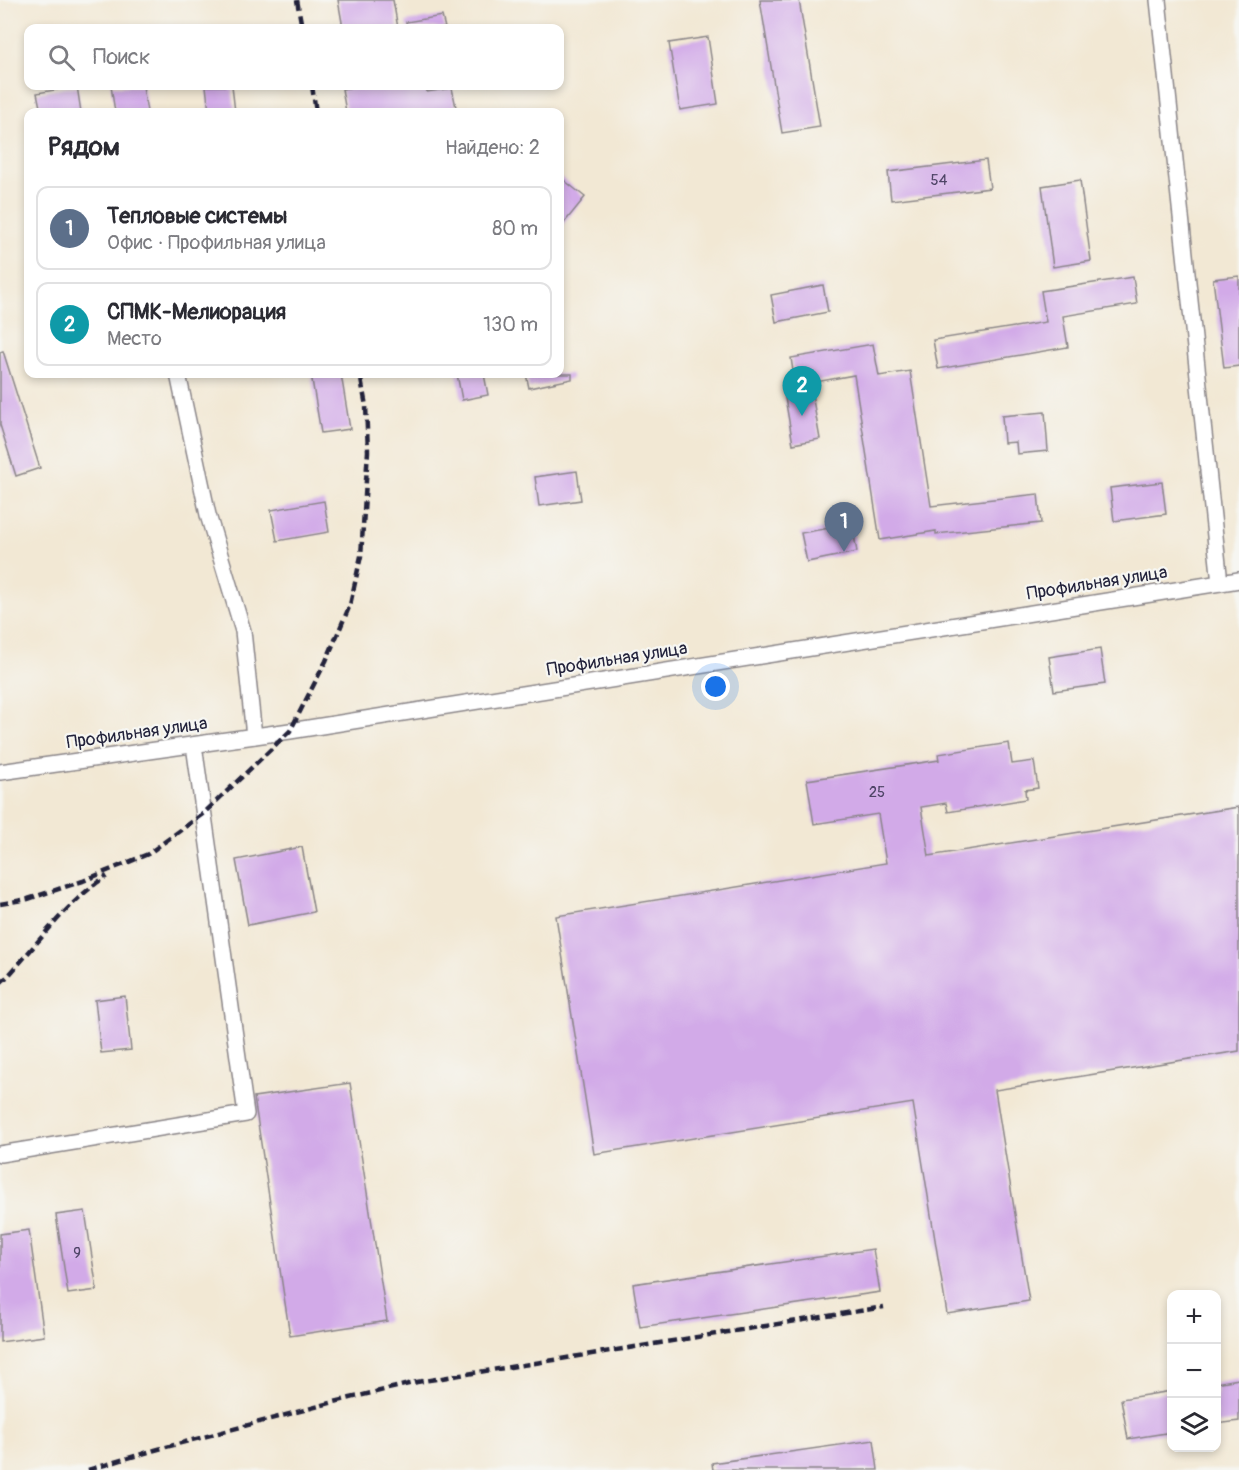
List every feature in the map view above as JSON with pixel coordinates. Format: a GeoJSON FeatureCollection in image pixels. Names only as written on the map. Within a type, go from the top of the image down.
{"type":"FeatureCollection","features":[{"type":"Feature","properties":{"kind":"street"},"geometry":{"type":"LineString","coordinates":[[1158,0],[1220,583]]}},
{"type":"Feature","properties":{"kind":"street"},"geometry":{"type":"LineString","coordinates":[[179,378],[207,515],[243,631],[254,736]]}},
{"type":"Feature","properties":{"kind":"street","name":"Профильная улица"},"geometry":{"type":"LineString","coordinates":[[0,772],[254,736],[1239,580]]}},
{"type":"Feature","properties":{"kind":"street"},"geometry":{"type":"LineString","coordinates":[[0,1154],[246,1114],[194,745]]}},
{"type":"Feature","properties":{"kind":"building"},"geometry":{"type":"Polygon","coordinates":[[[338,0],[393,0],[397,24],[342,24],[338,0]]]}},
{"type":"Feature","properties":{"kind":"building"},"geometry":{"type":"Polygon","coordinates":[[[760,0],[799,0],[820,127],[782,133],[760,0]]]}},
{"type":"Feature","properties":{"kind":"building"},"geometry":{"type":"Polygon","coordinates":[[[442,16],[444,24],[406,24],[406,22],[442,16]]]}},
{"type":"Feature","properties":{"kind":"building"},"geometry":{"type":"Polygon","coordinates":[[[708,37],[718,104],[680,110],[669,43],[708,37]]]}},
{"type":"Feature","properties":{"kind":"building"},"geometry":{"type":"Polygon","coordinates":[[[78,90],[80,108],[40,108],[37,93],[78,90]]]}},
{"type":"Feature","properties":{"kind":"building"},"geometry":{"type":"Polygon","coordinates":[[[112,90],[144,90],[146,108],[114,108],[112,90]]]}},
{"type":"Feature","properties":{"kind":"building"},"geometry":{"type":"Polygon","coordinates":[[[206,90],[232,90],[235,108],[209,108],[206,90]]]}},
{"type":"Feature","properties":{"kind":"building"},"geometry":{"type":"Polygon","coordinates":[[[342,90],[427,90],[427,92],[452,90],[456,108],[345,108],[342,90]]]}},
{"type":"Feature","properties":{"kind":"building"},"geometry":{"type":"Polygon","coordinates":[[[986,160],[990,188],[891,200],[888,172],[986,160]]]}},
{"type":"Feature","properties":{"kind":"building"},"geometry":{"type":"Polygon","coordinates":[[[564,180],[585,197],[564,223],[564,180]]]}},
{"type":"Feature","properties":{"kind":"building"},"geometry":{"type":"Polygon","coordinates":[[[1080,180],[1091,261],[1053,267],[1042,186],[1080,180]]]}},
{"type":"Feature","properties":{"kind":"building"},"geometry":{"type":"Polygon","coordinates":[[[1239,276],[1239,366],[1224,368],[1213,279],[1239,276]]]}},
{"type":"Feature","properties":{"kind":"building"},"geometry":{"type":"Polygon","coordinates":[[[1133,277],[1137,304],[1063,316],[1068,347],[938,369],[933,340],[1046,322],[1041,291],[1133,277]]]}},
{"type":"Feature","properties":{"kind":"building"},"geometry":{"type":"Polygon","coordinates":[[[823,285],[828,312],[776,322],[771,295],[823,285]]]}},
{"type":"Feature","properties":{"kind":"building"},"geometry":{"type":"Polygon","coordinates":[[[873,344],[879,376],[910,371],[931,506],[1038,494],[1041,523],[936,534],[936,531],[880,540],[854,375],[810,383],[820,439],[793,444],[784,392],[796,390],[791,358],[873,344]]]}},
{"type":"Feature","properties":{"kind":"building"},"geometry":{"type":"Polygon","coordinates":[[[3,351],[40,468],[16,476],[0,425],[0,352],[3,351]]]}},
{"type":"Feature","properties":{"kind":"building"},"geometry":{"type":"Polygon","coordinates":[[[564,374],[572,374],[572,379],[529,388],[527,378],[564,378],[564,374]]]}},
{"type":"Feature","properties":{"kind":"building"},"geometry":{"type":"Polygon","coordinates":[[[312,378],[342,378],[350,429],[321,433],[312,378]]]}},
{"type":"Feature","properties":{"kind":"building"},"geometry":{"type":"Polygon","coordinates":[[[458,378],[485,378],[488,395],[462,400],[458,378]]]}},
{"type":"Feature","properties":{"kind":"building"},"geometry":{"type":"Polygon","coordinates":[[[1045,412],[1048,451],[1017,454],[1016,442],[1004,443],[1002,416],[1045,412]]]}},
{"type":"Feature","properties":{"kind":"building"},"geometry":{"type":"Polygon","coordinates":[[[577,471],[581,500],[539,506],[535,477],[577,471]]]}},
{"type":"Feature","properties":{"kind":"building"},"geometry":{"type":"Polygon","coordinates":[[[1162,482],[1166,514],[1114,521],[1110,488],[1162,482]]]}},
{"type":"Feature","properties":{"kind":"building"},"geometry":{"type":"Polygon","coordinates":[[[324,501],[329,532],[277,541],[271,510],[324,501]]]}},
{"type":"Feature","properties":{"kind":"building"},"geometry":{"type":"Polygon","coordinates":[[[852,524],[857,552],[807,562],[801,533],[852,524]]]}},
{"type":"Feature","properties":{"kind":"building"},"geometry":{"type":"Polygon","coordinates":[[[1100,649],[1105,684],[1054,691],[1049,657],[1100,649]]]}},
{"type":"Feature","properties":{"kind":"building"},"geometry":{"type":"Polygon","coordinates":[[[1009,743],[1012,764],[1034,761],[1038,788],[1025,790],[1026,799],[948,812],[946,803],[921,807],[929,856],[1239,807],[1239,1051],[995,1090],[1029,1301],[947,1314],[913,1103],[594,1154],[556,916],[886,863],[878,814],[814,824],[807,780],[939,760],[938,754],[1009,743]]]}},
{"type":"Feature","properties":{"kind":"building"},"geometry":{"type":"Polygon","coordinates":[[[302,847],[314,912],[248,925],[236,860],[302,847]]]}},
{"type":"Feature","properties":{"kind":"building"},"geometry":{"type":"Polygon","coordinates":[[[125,996],[131,1050],[101,1053],[95,1000],[125,996]]]}},
{"type":"Feature","properties":{"kind":"building"},"geometry":{"type":"Polygon","coordinates":[[[350,1083],[387,1321],[290,1336],[254,1097],[350,1083]]]}},
{"type":"Feature","properties":{"kind":"building"},"geometry":{"type":"Polygon","coordinates":[[[85,1211],[97,1290],[68,1294],[56,1215],[85,1211]]]}},
{"type":"Feature","properties":{"kind":"building"},"geometry":{"type":"Polygon","coordinates":[[[29,1230],[44,1336],[0,1342],[0,1234],[29,1230]]]}},
{"type":"Feature","properties":{"kind":"building"},"geometry":{"type":"Polygon","coordinates":[[[873,1249],[880,1292],[640,1327],[633,1284],[873,1249]]]}},
{"type":"Feature","properties":{"kind":"building"},"geometry":{"type":"Polygon","coordinates":[[[1239,1379],[1239,1421],[1221,1423],[1221,1382],[1239,1379]]]}},
{"type":"Feature","properties":{"kind":"building"},"geometry":{"type":"Polygon","coordinates":[[[1167,1392],[1167,1433],[1128,1439],[1121,1399],[1167,1392]]]}},
{"type":"Feature","properties":{"kind":"building"},"geometry":{"type":"Polygon","coordinates":[[[874,1440],[878,1470],[713,1470],[712,1463],[874,1440]]]}},
{"type":"Feature","properties":{"kind":"railway"},"geometry":{"type":"LineString","coordinates":[[297,0],[301,24]]}},
{"type":"Feature","properties":{"kind":"railway"},"geometry":{"type":"LineString","coordinates":[[313,90],[315,108]]}},
{"type":"Feature","properties":{"kind":"railway"},"geometry":{"type":"LineString","coordinates":[[0,904],[28,899],[83,881],[148,854],[204,813],[290,731],[326,661],[350,605],[361,556],[368,451],[366,406],[361,378]]}},
{"type":"Feature","properties":{"kind":"railway"},"geometry":{"type":"LineString","coordinates":[[0,983],[67,909],[107,876]]}},
{"type":"Feature","properties":{"kind":"railway"},"geometry":{"type":"LineString","coordinates":[[88,1470],[334,1402],[417,1382],[884,1307]]}},
{"type":"Feature","properties":{"kind":"place","name":"СПМК-Мелиорация"},"geometry":{"type":"Point","coordinates":[802,416]}},
{"type":"Feature","properties":{"kind":"place","name":"Тепловые системы"},"geometry":{"type":"Point","coordinates":[844,552]}}]}
